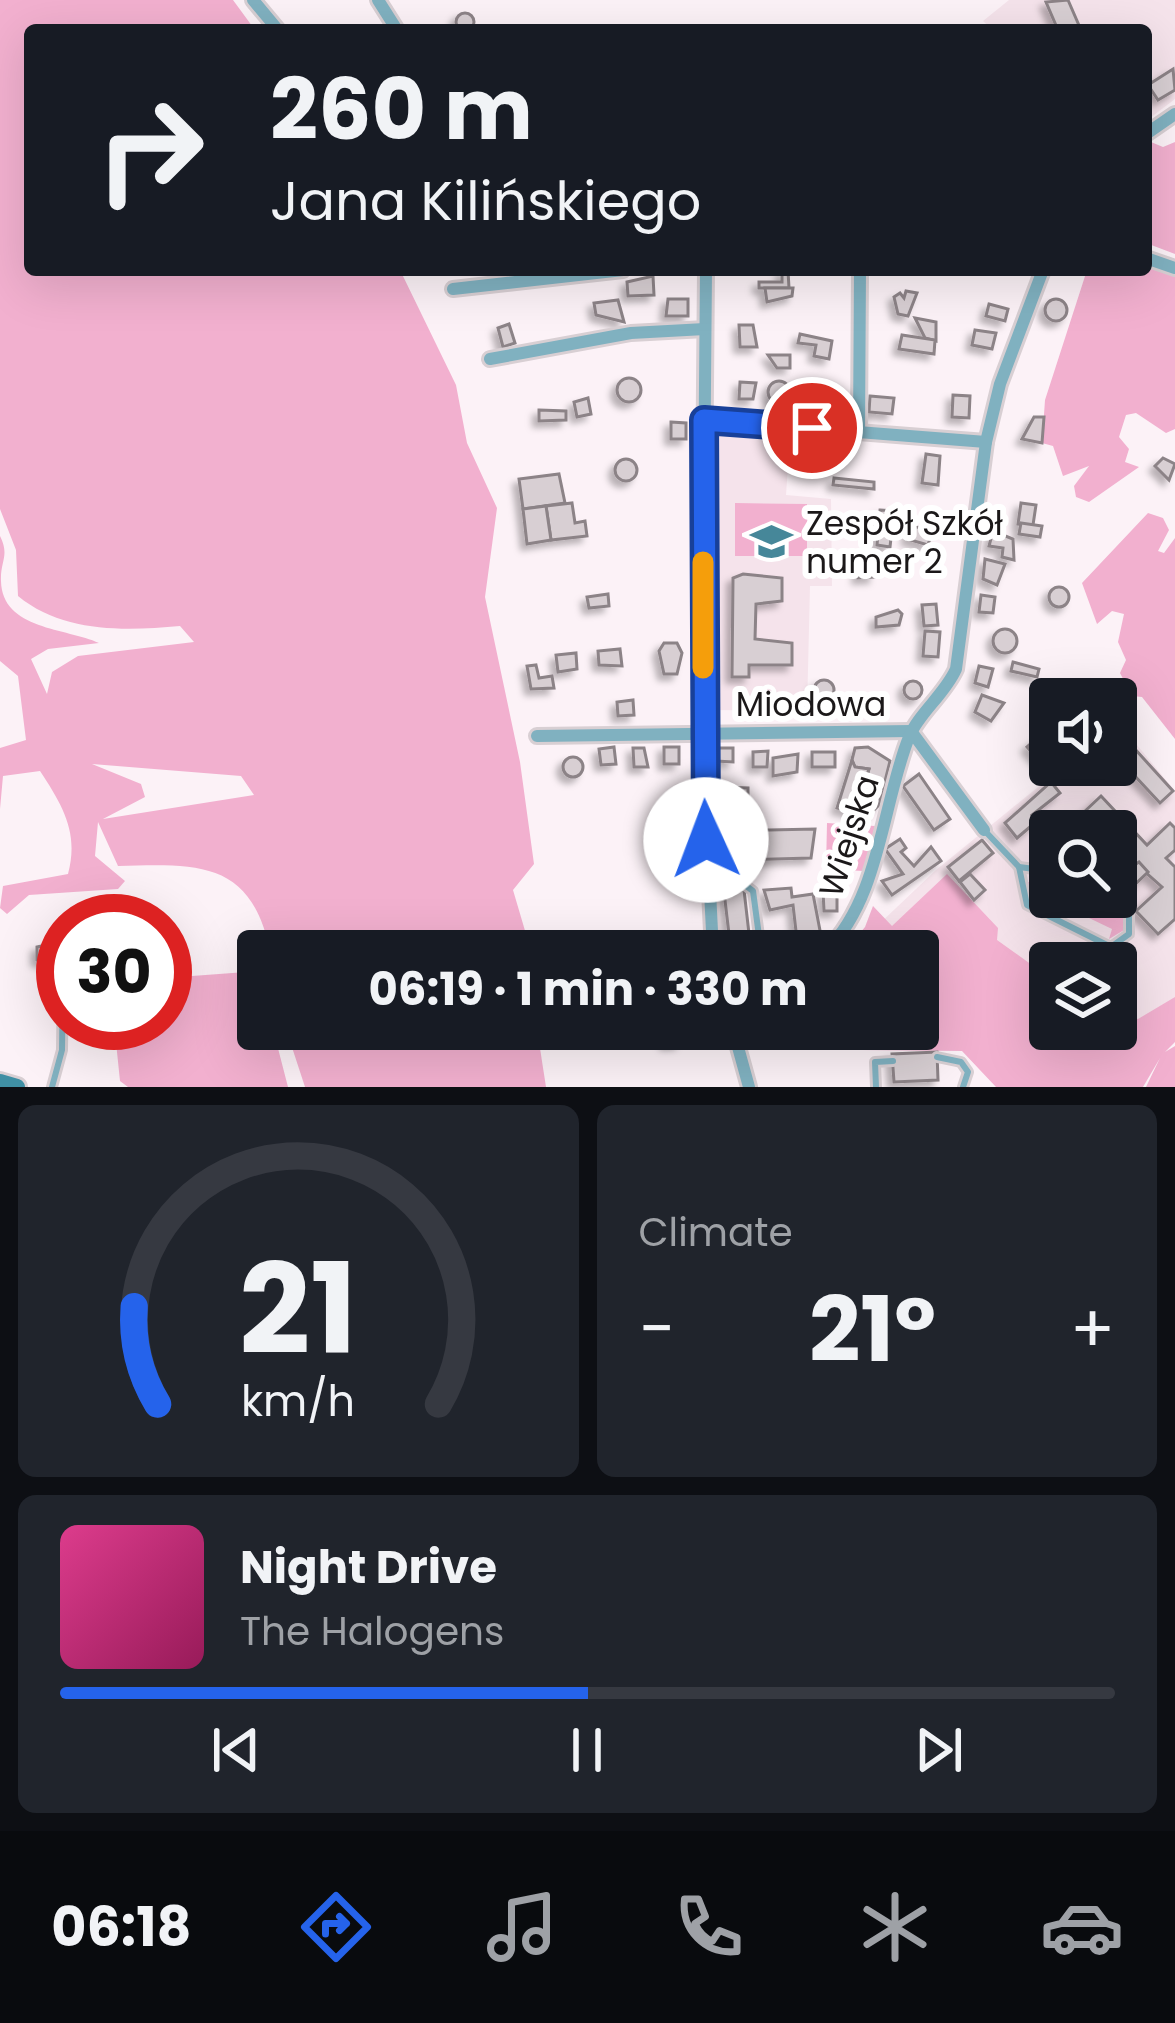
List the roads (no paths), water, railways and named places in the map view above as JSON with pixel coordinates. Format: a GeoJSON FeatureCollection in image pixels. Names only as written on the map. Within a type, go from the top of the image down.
{"type":"FeatureCollection","features":[{"type":"Feature","properties":{"kind":"main road"},"geometry":{"type":"LineString","coordinates":[[0,1082],[16,1087]]}},
{"type":"Feature","properties":{"kind":"street"},"geometry":{"type":"LineString","coordinates":[[253,0],[273,24]]}},
{"type":"Feature","properties":{"kind":"street"},"geometry":{"type":"LineString","coordinates":[[452,290],[571,276]]}},
{"type":"Feature","properties":{"kind":"street"},"geometry":{"type":"LineString","coordinates":[[706,276],[703,731],[711,930]]}},
{"type":"Feature","properties":{"kind":"street"},"geometry":{"type":"LineString","coordinates":[[859,431],[860,276]]}},
{"type":"Feature","properties":{"kind":"street"},"geometry":{"type":"LineString","coordinates":[[911,731],[945,694],[956,669],[986,442],[1000,384],[1041,276]]}},
{"type":"Feature","properties":{"kind":"street"},"geometry":{"type":"LineString","coordinates":[[490,359],[631,333],[705,329]]}},
{"type":"Feature","properties":{"kind":"street"},"geometry":{"type":"LineString","coordinates":[[704,420],[986,442]]}},
{"type":"Feature","properties":{"kind":"street","name":"Miodowa"},"geometry":{"type":"LineString","coordinates":[[537,736],[911,731],[984,830]]}},
{"type":"Feature","properties":{"kind":"street","name":"Wiejska"},"geometry":{"type":"LineString","coordinates":[[841,930],[857,908],[911,731]]}},
{"type":"Feature","properties":{"kind":"street"},"geometry":{"type":"LineString","coordinates":[[739,1050],[749,1087]]}},
{"type":"Feature","properties":{"kind":"lane","name":"Miodowa"},"geometry":{"type":"LineString","coordinates":[[984,830],[1019,866],[1029,906]]}},
{"type":"Feature","properties":{"kind":"lane"},"geometry":{"type":"LineString","coordinates":[[1019,866],[1029,868]]}},
{"type":"Feature","properties":{"kind":"lane"},"geometry":{"type":"LineString","coordinates":[[708,887],[745,885],[753,891],[758,930]]}},
{"type":"Feature","properties":{"kind":"lane","name":"Miodowa"},"geometry":{"type":"LineString","coordinates":[[1053,918],[1111,947],[1129,934],[1129,918]]}},
{"type":"Feature","properties":{"kind":"lane"},"geometry":{"type":"LineString","coordinates":[[52,1087],[62,1050]]}},
{"type":"Feature","properties":{"kind":"lane"},"geometry":{"type":"LineString","coordinates":[[937,1057],[961,1062],[968,1072],[963,1087]]}},
{"type":"Feature","properties":{"kind":"lane"},"geometry":{"type":"LineString","coordinates":[[876,1087],[875,1062],[892,1061]]}},
{"type":"Feature","properties":{"kind":"place","name":"Zespół Szkół numer 2"},"geometry":{"type":"Point","coordinates":[772,542]}}]}
